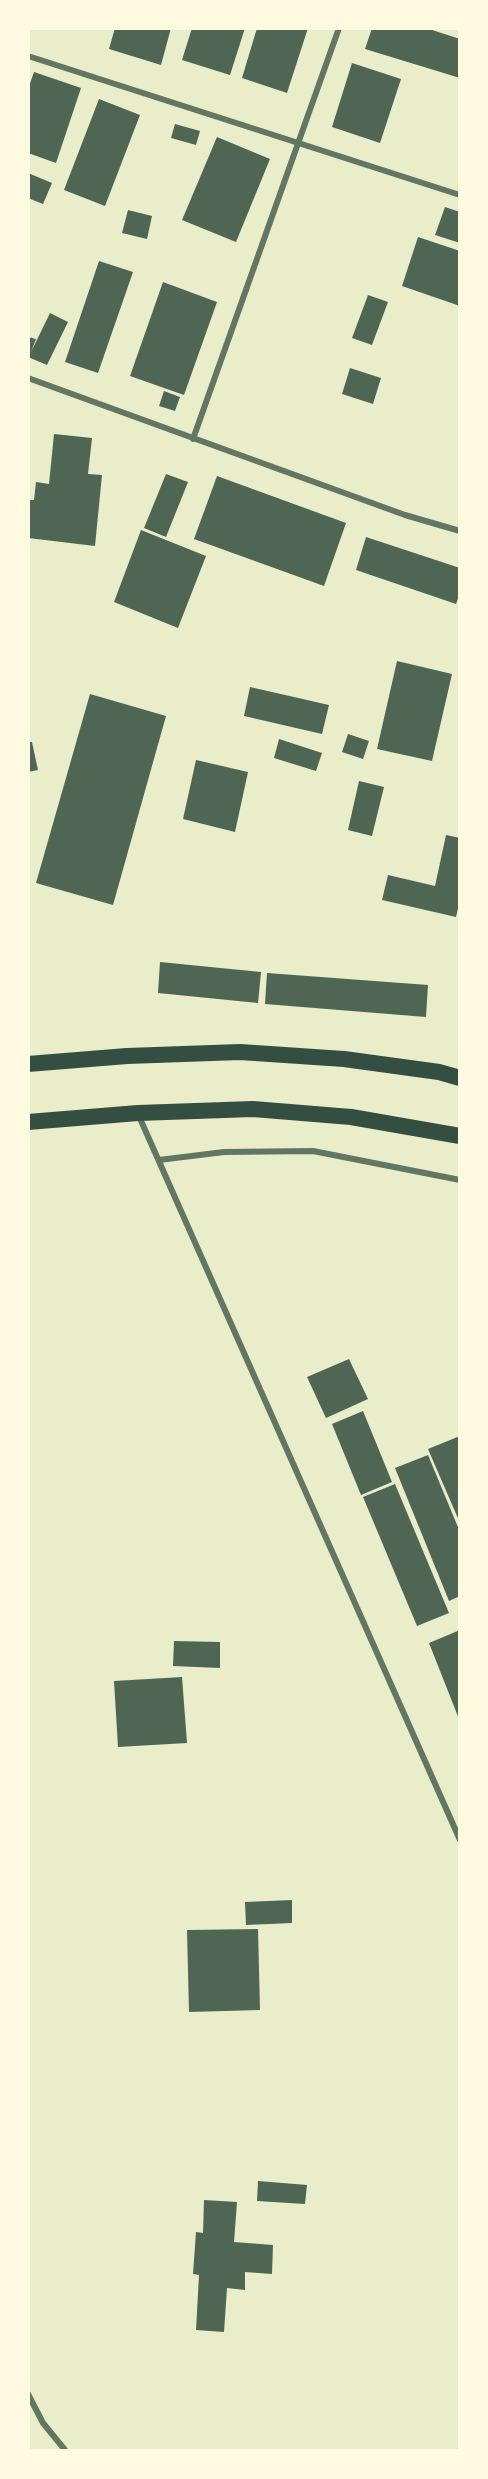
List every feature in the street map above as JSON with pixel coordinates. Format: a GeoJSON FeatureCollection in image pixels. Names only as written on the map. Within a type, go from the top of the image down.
{"type":"FeatureCollection","features":[{"type":"Feature","properties":{"kind":"highway"},"geometry":{"type":"LineString","coordinates":[[28,1064],[127,1056],[240,1052],[344,1059],[439,1072],[459,1078]]}},
{"type":"Feature","properties":{"kind":"highway"},"geometry":{"type":"LineString","coordinates":[[28,1122],[138,1113],[252,1109],[351,1117],[459,1136]]}},
{"type":"Feature","properties":{"kind":"street"},"geometry":{"type":"LineString","coordinates":[[193,439],[339,28]]}},
{"type":"Feature","properties":{"kind":"street"},"geometry":{"type":"LineString","coordinates":[[28,56],[459,195]]}},
{"type":"Feature","properties":{"kind":"street"},"geometry":{"type":"LineString","coordinates":[[28,378],[405,515],[459,531]]}},
{"type":"Feature","properties":{"kind":"street"},"geometry":{"type":"LineString","coordinates":[[138,1113],[459,1840]]}},
{"type":"Feature","properties":{"kind":"street"},"geometry":{"type":"LineString","coordinates":[[159,1160],[224,1152],[313,1151],[459,1180]]}},
{"type":"Feature","properties":{"kind":"street"},"geometry":{"type":"LineString","coordinates":[[28,2394],[42,2423],[65,2451]]}},
{"type":"Feature","properties":{"kind":"building"},"geometry":{"type":"Polygon","coordinates":[[[115,28],[171,28],[161,65],[109,49],[115,28]]]}},
{"type":"Feature","properties":{"kind":"building"},"geometry":{"type":"Polygon","coordinates":[[[192,28],[245,28],[230,75],[182,60],[192,28]]]}},
{"type":"Feature","properties":{"kind":"building"},"geometry":{"type":"Polygon","coordinates":[[[257,28],[308,28],[287,93],[242,78],[257,28]]]}},
{"type":"Feature","properties":{"kind":"building"},"geometry":{"type":"Polygon","coordinates":[[[372,28],[426,28],[460,39],[460,78],[365,49],[372,28]]]}},
{"type":"Feature","properties":{"kind":"building"},"geometry":{"type":"Polygon","coordinates":[[[352,63],[401,79],[380,143],[332,127],[352,63]]]}},
{"type":"Feature","properties":{"kind":"building"},"geometry":{"type":"Polygon","coordinates":[[[34,72],[81,88],[56,163],[28,153],[28,89],[34,72]]]}},
{"type":"Feature","properties":{"kind":"building"},"geometry":{"type":"Polygon","coordinates":[[[99,99],[140,115],[105,206],[64,190],[99,99]]]}},
{"type":"Feature","properties":{"kind":"building"},"geometry":{"type":"Polygon","coordinates":[[[175,124],[200,131],[196,145],[171,138],[175,124]]]}},
{"type":"Feature","properties":{"kind":"building"},"geometry":{"type":"Polygon","coordinates":[[[217,137],[270,159],[236,242],[182,220],[217,137]]]}},
{"type":"Feature","properties":{"kind":"building"},"geometry":{"type":"Polygon","coordinates":[[[28,173],[52,183],[43,204],[28,198],[28,173]]]}},
{"type":"Feature","properties":{"kind":"building"},"geometry":{"type":"Polygon","coordinates":[[[445,207],[460,212],[460,243],[435,235],[445,207]]]}},
{"type":"Feature","properties":{"kind":"building"},"geometry":{"type":"Polygon","coordinates":[[[128,210],[152,216],[147,239],[122,233],[128,210]]]}},
{"type":"Feature","properties":{"kind":"building"},"geometry":{"type":"Polygon","coordinates":[[[418,237],[460,251],[460,306],[402,286],[418,237]]]}},
{"type":"Feature","properties":{"kind":"building"},"geometry":{"type":"Polygon","coordinates":[[[99,261],[133,272],[98,373],[65,362],[99,261]]]}},
{"type":"Feature","properties":{"kind":"building"},"geometry":{"type":"Polygon","coordinates":[[[163,282],[217,302],[184,395],[130,376],[163,282]]]}},
{"type":"Feature","properties":{"kind":"building"},"geometry":{"type":"Polygon","coordinates":[[[368,295],[388,302],[372,345],[352,338],[368,295]]]}},
{"type":"Feature","properties":{"kind":"building"},"geometry":{"type":"Polygon","coordinates":[[[50,313],[68,322],[47,365],[28,357],[28,337],[36,339],[31,352],[50,313]]]}},
{"type":"Feature","properties":{"kind":"building"},"geometry":{"type":"Polygon","coordinates":[[[350,368],[381,378],[373,404],[342,394],[350,368]]]}},
{"type":"Feature","properties":{"kind":"building"},"geometry":{"type":"Polygon","coordinates":[[[164,391],[180,397],[175,411],[159,406],[164,391]]]}},
{"type":"Feature","properties":{"kind":"building"},"geometry":{"type":"Polygon","coordinates":[[[54,434],[92,438],[88,474],[102,475],[95,546],[28,538],[28,500],[34,500],[36,482],[49,484],[54,434]]]}},
{"type":"Feature","properties":{"kind":"building"},"geometry":{"type":"Polygon","coordinates":[[[166,474],[188,482],[166,537],[144,528],[166,474]]]}},
{"type":"Feature","properties":{"kind":"building"},"geometry":{"type":"Polygon","coordinates":[[[217,476],[346,523],[324,586],[194,539],[217,476]]]}},
{"type":"Feature","properties":{"kind":"building"},"geometry":{"type":"Polygon","coordinates":[[[141,530],[206,556],[178,628],[114,602],[141,530]]]}},
{"type":"Feature","properties":{"kind":"building"},"geometry":{"type":"Polygon","coordinates":[[[366,537],[460,568],[460,593],[456,604],[356,570],[366,537]]]}},
{"type":"Feature","properties":{"kind":"building"},"geometry":{"type":"Polygon","coordinates":[[[397,661],[452,674],[432,761],[377,749],[397,661]]]}},
{"type":"Feature","properties":{"kind":"building"},"geometry":{"type":"Polygon","coordinates":[[[250,687],[329,705],[322,734],[244,716],[250,687]]]}},
{"type":"Feature","properties":{"kind":"building"},"geometry":{"type":"Polygon","coordinates":[[[90,694],[166,716],[113,905],[36,883],[90,694]]]}},
{"type":"Feature","properties":{"kind":"building"},"geometry":{"type":"Polygon","coordinates":[[[348,734],[369,741],[363,759],[342,752],[348,734]]]}},
{"type":"Feature","properties":{"kind":"building"},"geometry":{"type":"Polygon","coordinates":[[[279,739],[322,753],[316,771],[274,758],[279,739]]]}},
{"type":"Feature","properties":{"kind":"building"},"geometry":{"type":"Polygon","coordinates":[[[28,742],[32,742],[38,770],[28,772],[28,742]]]}},
{"type":"Feature","properties":{"kind":"building"},"geometry":{"type":"Polygon","coordinates":[[[196,760],[248,772],[235,832],[183,819],[196,760]]]}},
{"type":"Feature","properties":{"kind":"building"},"geometry":{"type":"Polygon","coordinates":[[[359,781],[384,787],[372,836],[348,830],[359,781]]]}},
{"type":"Feature","properties":{"kind":"building"},"geometry":{"type":"Polygon","coordinates":[[[446,835],[460,838],[460,900],[456,917],[382,900],[388,875],[435,886],[446,835]]]}},
{"type":"Feature","properties":{"kind":"building"},"geometry":{"type":"Polygon","coordinates":[[[160,962],[261,972],[258,1003],[158,993],[160,962]]]}},
{"type":"Feature","properties":{"kind":"building"},"geometry":{"type":"Polygon","coordinates":[[[267,973],[428,985],[426,1017],[265,1004],[267,973]]]}},
{"type":"Feature","properties":{"kind":"building"},"geometry":{"type":"Polygon","coordinates":[[[349,1359],[368,1399],[326,1418],[307,1377],[349,1359]]]}},
{"type":"Feature","properties":{"kind":"building"},"geometry":{"type":"Polygon","coordinates":[[[363,1411],[392,1482],[361,1495],[332,1424],[363,1411]]]}},
{"type":"Feature","properties":{"kind":"building"},"geometry":{"type":"Polygon","coordinates":[[[460,1436],[460,1523],[428,1449],[460,1436]]]}},
{"type":"Feature","properties":{"kind":"building"},"geometry":{"type":"Polygon","coordinates":[[[428,1455],[460,1532],[460,1596],[449,1601],[395,1468],[428,1455]]]}},
{"type":"Feature","properties":{"kind":"building"},"geometry":{"type":"Polygon","coordinates":[[[395,1484],[449,1613],[417,1626],[363,1497],[395,1484]]]}},
{"type":"Feature","properties":{"kind":"building"},"geometry":{"type":"Polygon","coordinates":[[[460,1630],[460,1719],[459,1719],[429,1643],[460,1630]]]}},
{"type":"Feature","properties":{"kind":"building"},"geometry":{"type":"Polygon","coordinates":[[[174,1641],[220,1642],[220,1668],[173,1666],[174,1641]]]}},
{"type":"Feature","properties":{"kind":"building"},"geometry":{"type":"Polygon","coordinates":[[[182,1677],[187,1743],[118,1747],[114,1681],[182,1677]]]}},
{"type":"Feature","properties":{"kind":"building"},"geometry":{"type":"Polygon","coordinates":[[[292,1900],[292,1923],[246,1925],[245,1902],[292,1900]]]}},
{"type":"Feature","properties":{"kind":"building"},"geometry":{"type":"Polygon","coordinates":[[[258,1929],[260,2010],[189,2012],[187,1930],[258,1929]]]}},
{"type":"Feature","properties":{"kind":"building"},"geometry":{"type":"Polygon","coordinates":[[[258,2181],[307,2185],[305,2204],[257,2201],[258,2181]]]}},
{"type":"Feature","properties":{"kind":"building"},"geometry":{"type":"Polygon","coordinates":[[[204,2200],[237,2202],[234,2242],[273,2245],[272,2274],[245,2272],[245,2290],[227,2288],[224,2332],[196,2330],[199,2275],[193,2274],[196,2232],[203,2233],[204,2200]]]}}]}
